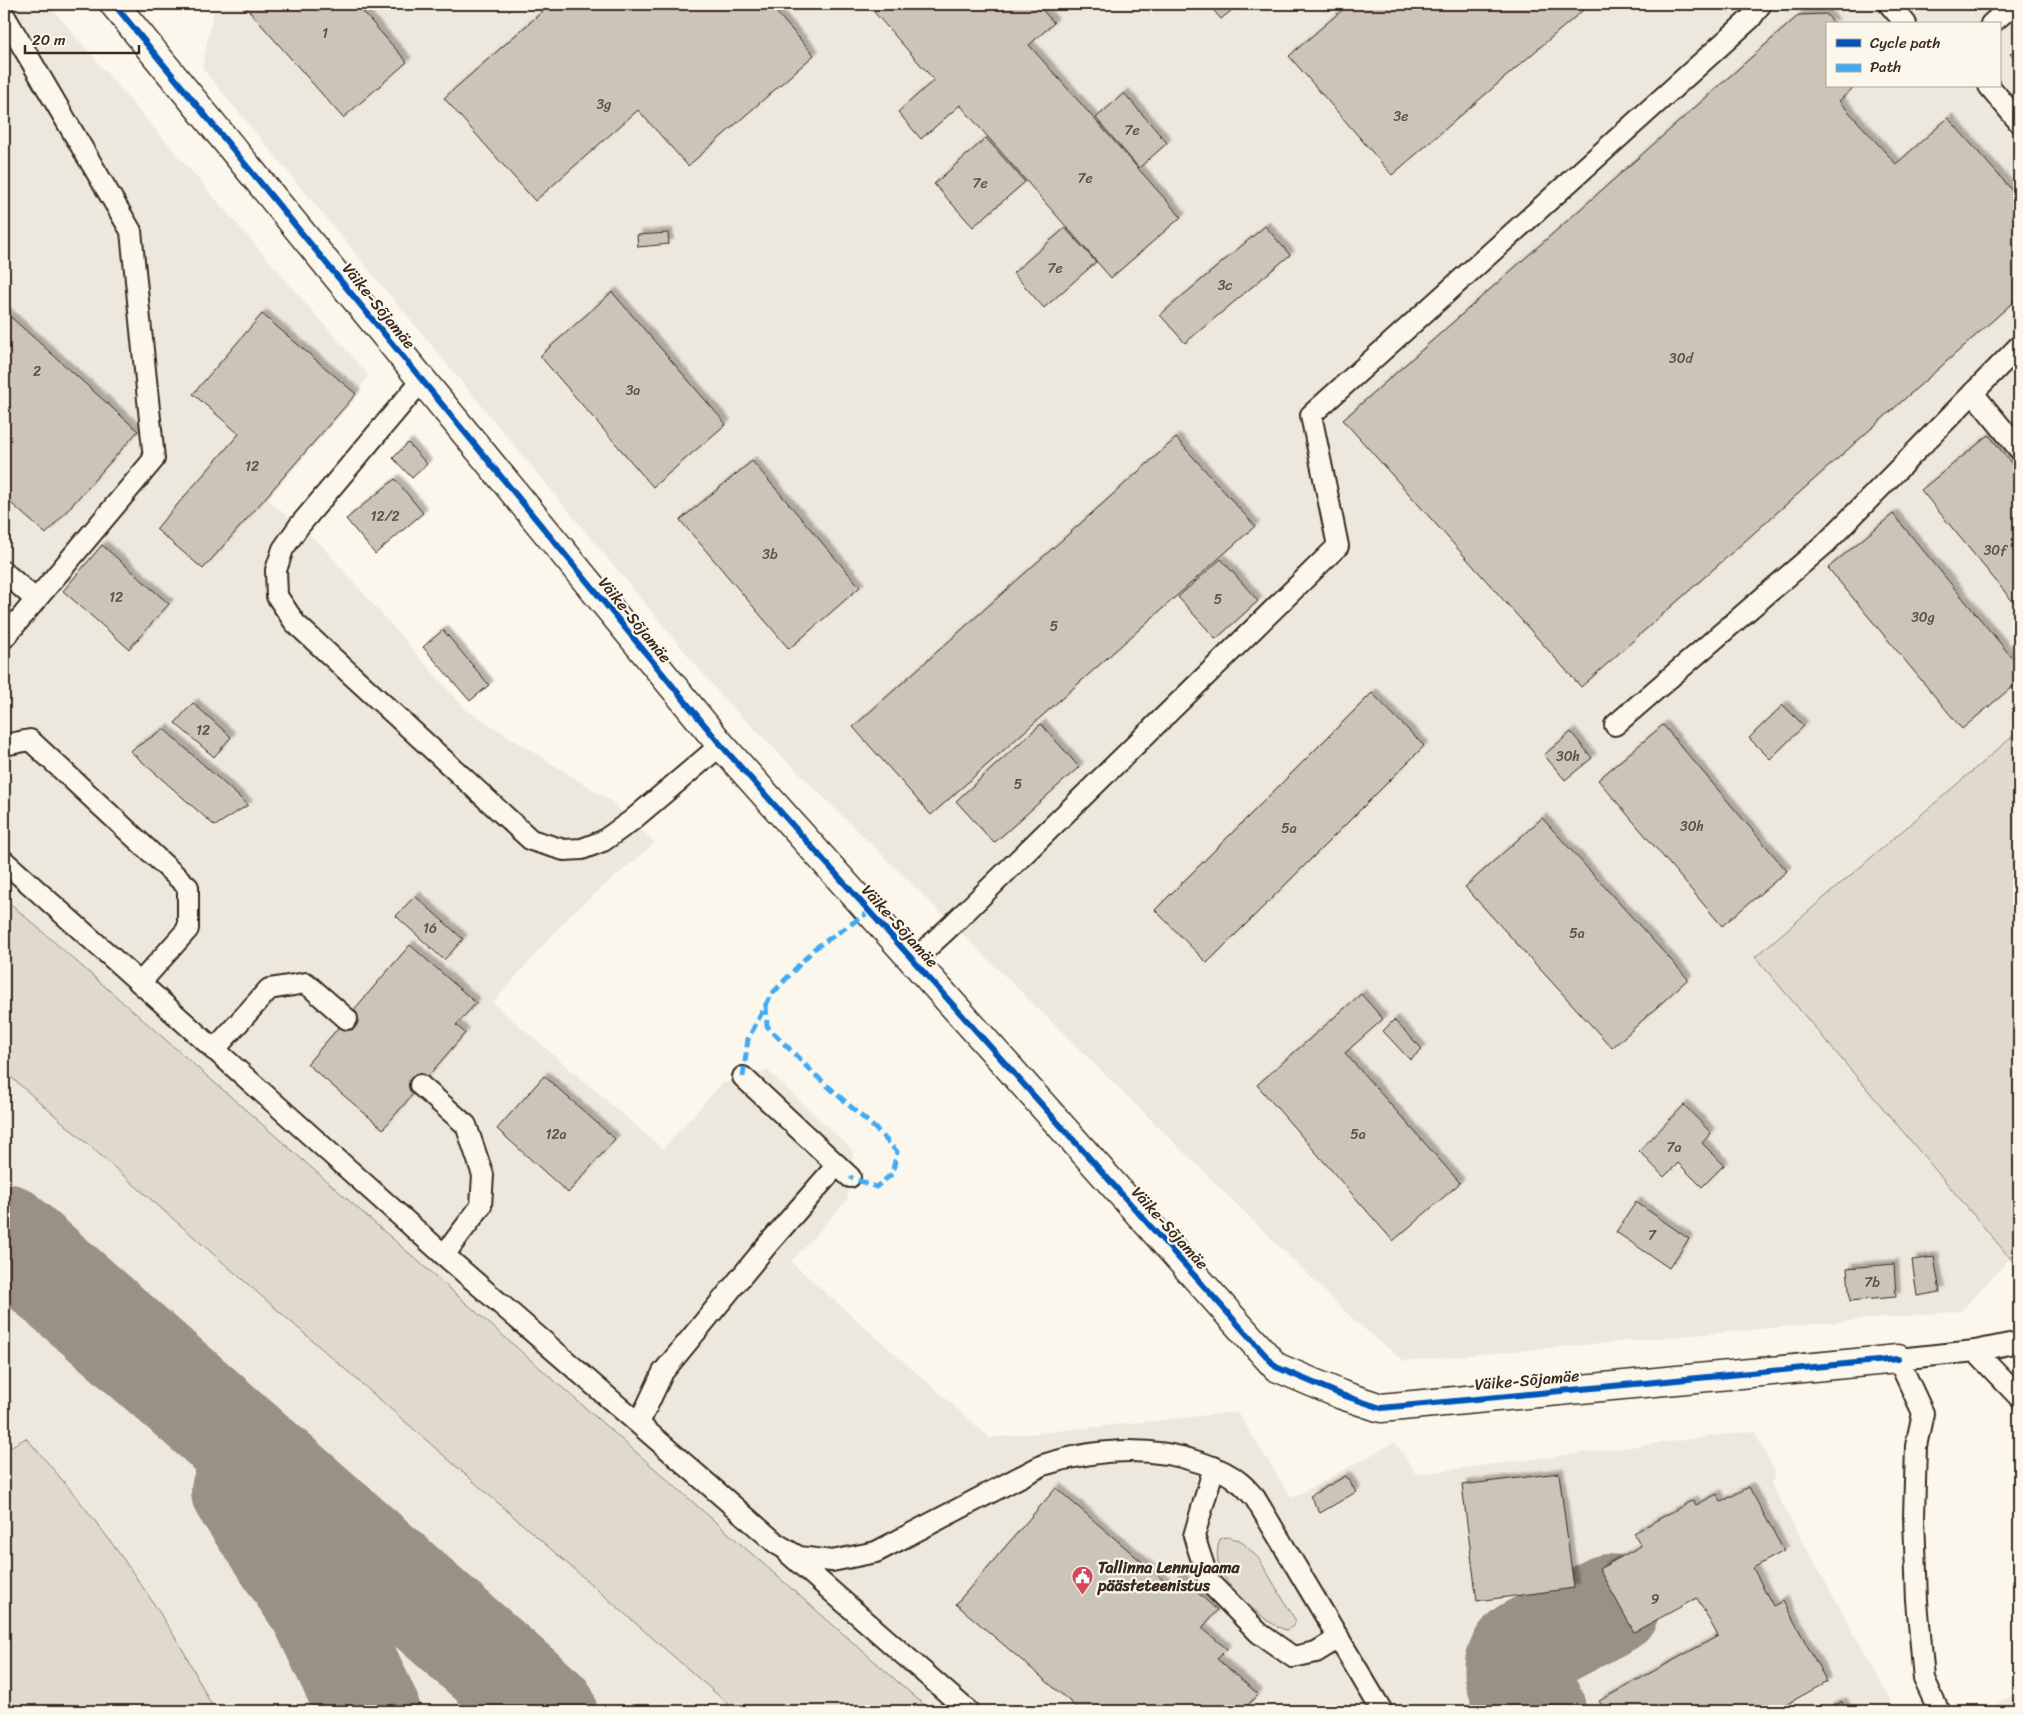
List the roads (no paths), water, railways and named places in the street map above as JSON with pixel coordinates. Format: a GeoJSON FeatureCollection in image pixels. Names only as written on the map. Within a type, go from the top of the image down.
{"type":"FeatureCollection","features":[{"type":"Feature","properties":{"kind":"street","name":"Väike-Sõjamäe"},"geometry":{"type":"LineString","coordinates":[[115,4],[720,745],[1276,1367],[1342,1395],[1381,1408],[1898,1359]]}},
{"type":"Feature","properties":{"kind":"lane"},"geometry":{"type":"LineString","coordinates":[[913,961],[1338,546],[1310,415],[1751,18],[1761,4]]}},
{"type":"Feature","properties":{"kind":"lane"},"geometry":{"type":"LineString","coordinates":[[1889,4],[1904,22]]}},
{"type":"Feature","properties":{"kind":"lane"},"geometry":{"type":"LineString","coordinates":[[1993,22],[2014,4]]}},
{"type":"Feature","properties":{"kind":"lane"},"geometry":{"type":"LineString","coordinates":[[4,15],[131,231],[154,459],[4,638]]}},
{"type":"Feature","properties":{"kind":"lane"},"geometry":{"type":"LineString","coordinates":[[1990,88],[2019,122]]}},
{"type":"Feature","properties":{"kind":"lane"},"geometry":{"type":"LineString","coordinates":[[1614,724],[1825,544],[2019,346]]}},
{"type":"Feature","properties":{"kind":"lane"},"geometry":{"type":"LineString","coordinates":[[422,380],[305,519],[283,549],[276,570],[278,596],[295,623],[531,840],[564,850],[582,849],[603,841],[631,821],[720,745]]}},
{"type":"Feature","properties":{"kind":"lane"},"geometry":{"type":"LineString","coordinates":[[1973,393],[2019,449]]}},
{"type":"Feature","properties":{"kind":"lane"},"geometry":{"type":"LineString","coordinates":[[4,572],[35,599]]}},
{"type":"Feature","properties":{"kind":"lane"},"geometry":{"type":"LineString","coordinates":[[4,745],[30,740],[188,887],[188,929],[140,983]]}},
{"type":"Feature","properties":{"kind":"lane"},"geometry":{"type":"LineString","coordinates":[[4,861],[444,1255],[968,1711]]}},
{"type":"Feature","properties":{"kind":"lane"},"geometry":{"type":"LineString","coordinates":[[214,1050],[269,989],[306,983],[347,1019]]}},
{"type":"Feature","properties":{"kind":"lane"},"geometry":{"type":"LineString","coordinates":[[639,1423],[663,1372],[769,1243],[843,1171],[743,1077]]}},
{"type":"Feature","properties":{"kind":"lane"},"geometry":{"type":"LineString","coordinates":[[420,1085],[466,1125],[483,1175],[481,1206],[444,1255]]}},
{"type":"Feature","properties":{"kind":"lane","name":"Väike-Sõjamäe"},"geometry":{"type":"LineString","coordinates":[[1898,1359],[1976,1351],[2019,1342]]}},
{"type":"Feature","properties":{"kind":"lane"},"geometry":{"type":"LineString","coordinates":[[1976,1351],[2019,1397]]}},
{"type":"Feature","properties":{"kind":"lane"},"geometry":{"type":"LineString","coordinates":[[1898,1359],[1923,1413],[1916,1446],[1914,1517],[1917,1601],[1924,1679],[1939,1711]]}},
{"type":"Feature","properties":{"kind":"lane"},"geometry":{"type":"LineString","coordinates":[[777,1544],[799,1557],[832,1561],[876,1552],[1043,1465],[1068,1457],[1094,1453],[1148,1451],[1180,1455],[1214,1467],[1238,1481],[1255,1498],[1382,1711]]}},
{"type":"Feature","properties":{"kind":"lane"},"geometry":{"type":"LineString","coordinates":[[1214,1467],[1194,1536],[1209,1582],[1259,1633],[1293,1657],[1316,1652],[1339,1638]]}},
{"type":"Feature","properties":{"kind":"place","name":"Tallinna Lennujaama päästeteenistus"},"geometry":{"type":"Point","coordinates":[1082,1595]}}]}
